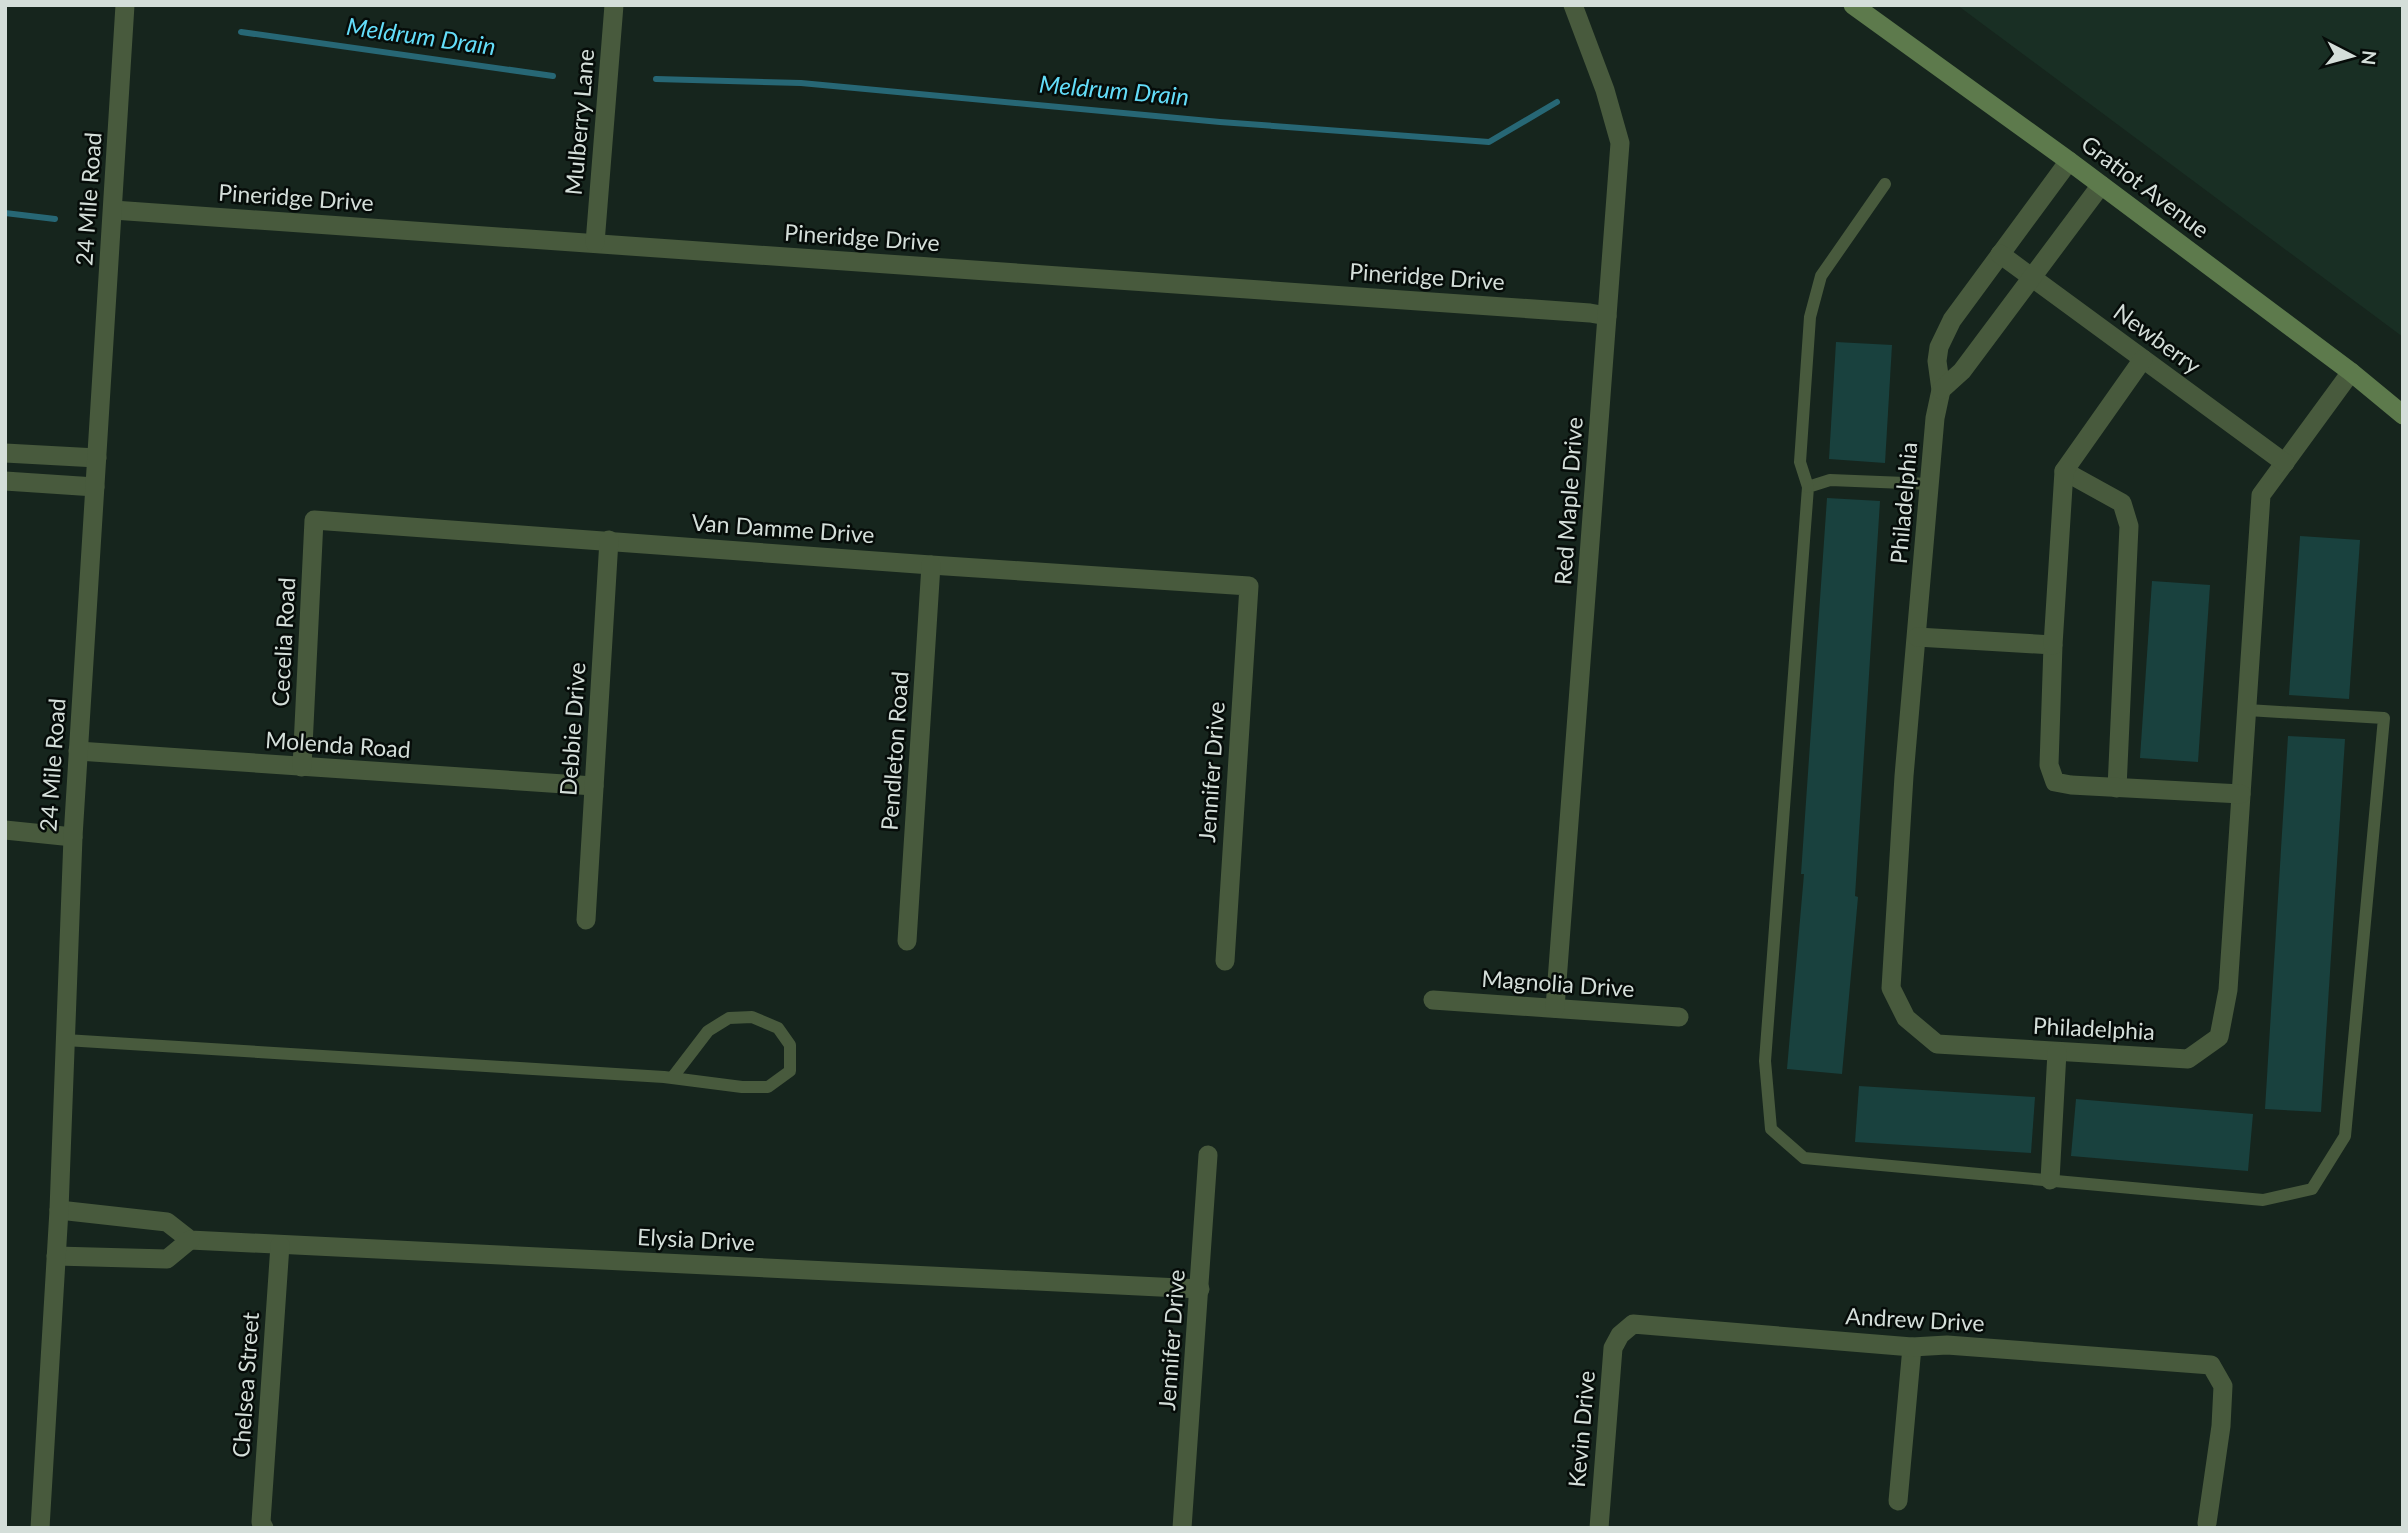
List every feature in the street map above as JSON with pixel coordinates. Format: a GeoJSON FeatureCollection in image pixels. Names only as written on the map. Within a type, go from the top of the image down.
{"type":"FeatureCollection","features":[{"type":"Feature","properties":{"kind":"main road","name":"Gratiot Avenue"},"geometry":{"type":"LineString","coordinates":[[1853,5],[2069,161],[2351,372],[2403,415]]}},
{"type":"Feature","properties":{"kind":"street","name":"24 Mile Road"},"geometry":{"type":"LineString","coordinates":[[40,1528],[59,1210],[73,837],[125,5]]}},
{"type":"Feature","properties":{"kind":"street","name":"Mulberry Lane"},"geometry":{"type":"LineString","coordinates":[[595,243],[614,5]]}},
{"type":"Feature","properties":{"kind":"street","name":"Red Maple Drive"},"geometry":{"type":"LineString","coordinates":[[1555,1008],[1620,143],[1573,5]]}},
{"type":"Feature","properties":{"kind":"street","name":"Philadelphia"},"geometry":{"type":"LineString","coordinates":[[2069,161],[1943,335],[1937,361],[1941,390],[1935,418],[1904,776],[1891,988],[1906,1018],[1937,1044],[2188,1059],[2219,1037],[2228,990],[2261,495],[2351,372]]}},
{"type":"Feature","properties":{"kind":"street"},"geometry":{"type":"LineString","coordinates":[[1941,390],[1962,371],[2101,185]]}},
{"type":"Feature","properties":{"kind":"street","name":"Pineridge Drive"},"geometry":{"type":"LineString","coordinates":[[113,210],[1607,316]]}},
{"type":"Feature","properties":{"kind":"street","name":"Newberry"},"geometry":{"type":"LineString","coordinates":[[2000,254],[2285,463]]}},
{"type":"Feature","properties":{"kind":"street"},"geometry":{"type":"LineString","coordinates":[[2143,359],[2064,471],[2053,645],[2049,765],[2055,782],[2071,785],[2241,794]]}},
{"type":"Feature","properties":{"kind":"street"},"geometry":{"type":"LineString","coordinates":[[5,453],[97,458]]}},
{"type":"Feature","properties":{"kind":"street"},"geometry":{"type":"LineString","coordinates":[[2064,471],[2122,503],[2129,526],[2117,788]]}},
{"type":"Feature","properties":{"kind":"street"},"geometry":{"type":"LineString","coordinates":[[5,481],[95,487]]}},
{"type":"Feature","properties":{"kind":"street","name":"Van Damme Drive"},"geometry":{"type":"LineString","coordinates":[[314,520],[1249,586]]}},
{"type":"Feature","properties":{"kind":"street","name":"Cecelia Road"},"geometry":{"type":"LineString","coordinates":[[302,767],[314,520]]}},
{"type":"Feature","properties":{"kind":"street","name":"Debbie Drive"},"geometry":{"type":"LineString","coordinates":[[586,920],[609,540]]}},
{"type":"Feature","properties":{"kind":"street","name":"Pendleton Road"},"geometry":{"type":"LineString","coordinates":[[907,941],[931,565]]}},
{"type":"Feature","properties":{"kind":"street","name":"Jennifer Drive"},"geometry":{"type":"LineString","coordinates":[[1225,961],[1249,586]]}},
{"type":"Feature","properties":{"kind":"street"},"geometry":{"type":"LineString","coordinates":[[1917,636],[2053,645]]}},
{"type":"Feature","properties":{"kind":"street","name":"Molenda Road"},"geometry":{"type":"LineString","coordinates":[[78,751],[594,786]]}},
{"type":"Feature","properties":{"kind":"street"},"geometry":{"type":"LineString","coordinates":[[5,830],[73,837]]}},
{"type":"Feature","properties":{"kind":"street","name":"Magnolia Drive"},"geometry":{"type":"LineString","coordinates":[[1433,1000],[1679,1017]]}},
{"type":"Feature","properties":{"kind":"street"},"geometry":{"type":"LineString","coordinates":[[2050,1180],[2057,1052]]}},
{"type":"Feature","properties":{"kind":"street","name":"Jennifer Drive"},"geometry":{"type":"LineString","coordinates":[[1182,1528],[1208,1155]]}},
{"type":"Feature","properties":{"kind":"street"},"geometry":{"type":"LineString","coordinates":[[56,1256],[167,1259],[190,1240],[167,1222],[59,1210]]}},
{"type":"Feature","properties":{"kind":"street","name":"Elysia Drive"},"geometry":{"type":"LineString","coordinates":[[190,1240],[1200,1289]]}},
{"type":"Feature","properties":{"kind":"street","name":"Chelsea Street"},"geometry":{"type":"LineString","coordinates":[[264,1528],[261,1522],[280,1244]]}},
{"type":"Feature","properties":{"kind":"street","name":"Andrew Drive"},"geometry":{"type":"LineString","coordinates":[[1620,1335],[1633,1324],[1912,1347],[1947,1345],[2211,1365],[2223,1386],[2221,1426],[2207,1523]]}},
{"type":"Feature","properties":{"kind":"street","name":"Kevin Drive"},"geometry":{"type":"LineString","coordinates":[[1599,1528],[1614,1348],[1620,1335]]}},
{"type":"Feature","properties":{"kind":"street"},"geometry":{"type":"LineString","coordinates":[[1898,1500],[1912,1347]]}},
{"type":"Feature","properties":{"kind":"lane"},"geometry":{"type":"LineString","coordinates":[[1885,184],[1821,276],[1810,317],[1800,462],[1808,487],[1765,1061],[1771,1129],[1804,1158],[2263,1200],[2312,1189],[2345,1136],[2384,718],[2247,710]]}},
{"type":"Feature","properties":{"kind":"lane"},"geometry":{"type":"LineString","coordinates":[[1808,487],[1830,480],[1930,484]]}},
{"type":"Feature","properties":{"kind":"lane"},"geometry":{"type":"LineString","coordinates":[[65,1040],[673,1078],[742,1087],[768,1087],[790,1071],[790,1045],[778,1028],[752,1017],[729,1018],[708,1031],[673,1078]]}},
{"type":"Feature","properties":{"kind":"shaded area"},"geometry":{"type":"Polygon","coordinates":[[[1957,5],[2403,5],[2403,337],[1957,5]]]}},
{"type":"Feature","properties":{"kind":"building"},"geometry":{"type":"Polygon","coordinates":[[[1836,342],[1892,345],[1885,463],[1829,459],[1836,342]]]}},
{"type":"Feature","properties":{"kind":"building"},"geometry":{"type":"Polygon","coordinates":[[[1827,498],[1880,501],[1855,896],[1858,897],[1842,1074],[1787,1069],[1804,874],[1801,874],[1827,498]]]}},
{"type":"Feature","properties":{"kind":"building"},"geometry":{"type":"Polygon","coordinates":[[[2300,536],[2360,540],[2349,699],[2289,695],[2300,536]]]}},
{"type":"Feature","properties":{"kind":"building"},"geometry":{"type":"Polygon","coordinates":[[[2152,581],[2210,585],[2198,762],[2140,758],[2152,581]]]}},
{"type":"Feature","properties":{"kind":"building"},"geometry":{"type":"Polygon","coordinates":[[[2288,736],[2345,739],[2321,1112],[2265,1109],[2288,736]]]}},
{"type":"Feature","properties":{"kind":"building"},"geometry":{"type":"Polygon","coordinates":[[[1859,1086],[2035,1097],[2031,1153],[1855,1142],[1859,1086]]]}},
{"type":"Feature","properties":{"kind":"building"},"geometry":{"type":"Polygon","coordinates":[[[2076,1099],[2253,1114],[2248,1171],[2071,1156],[2076,1099]]]}},
{"type":"Feature","properties":{"kind":"waterway","name":"Meldrum Drain"},"geometry":{"type":"LineString","coordinates":[[241,32],[553,76]]}},
{"type":"Feature","properties":{"kind":"waterway","name":"Meldrum Drain"},"geometry":{"type":"LineString","coordinates":[[656,79],[801,83],[1220,122],[1489,142],[1557,102]]}},
{"type":"Feature","properties":{"kind":"waterway","name":"Meldrum Drain"},"geometry":{"type":"LineString","coordinates":[[5,213],[55,219]]}}]}
